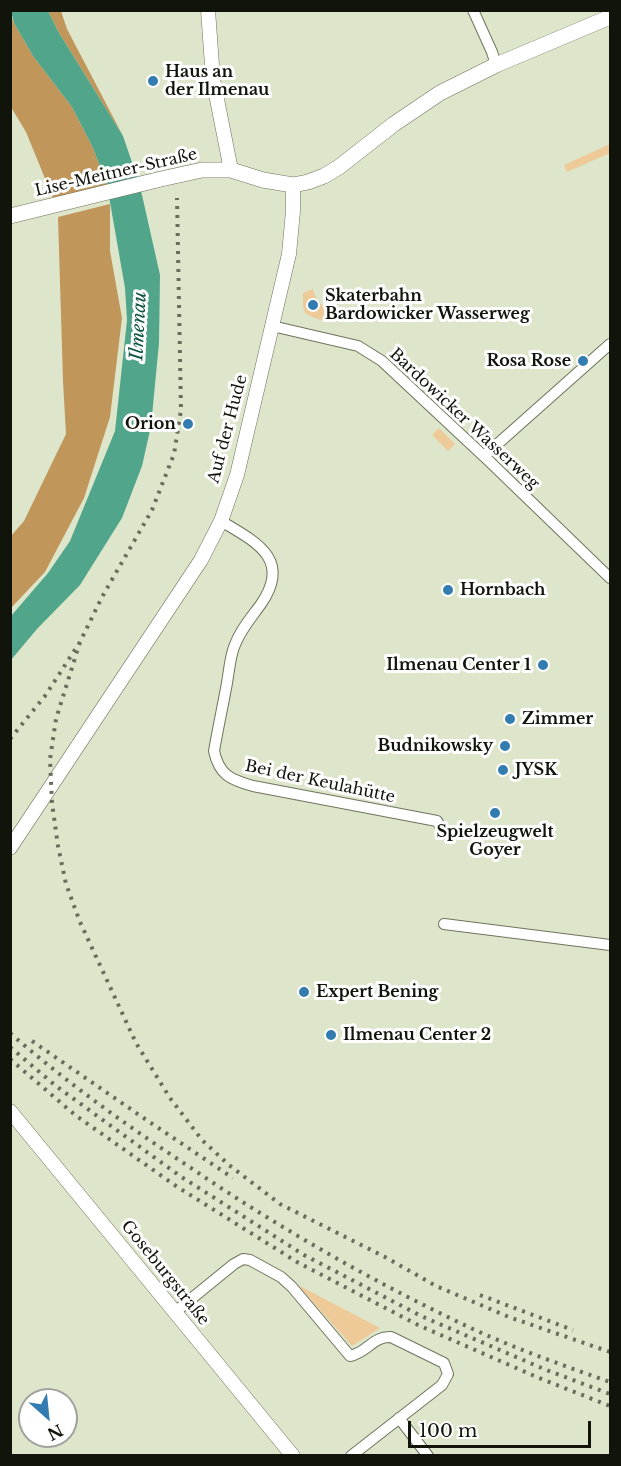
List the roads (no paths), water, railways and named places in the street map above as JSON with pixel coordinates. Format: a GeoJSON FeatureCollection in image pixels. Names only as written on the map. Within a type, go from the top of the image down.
{"type":"FeatureCollection","features":[{"type":"Feature","properties":{"kind":"main road"},"geometry":{"type":"LineString","coordinates":[[231,170],[263,180],[293,185],[324,176],[416,108],[448,89],[496,65],[610,17]]}},
{"type":"Feature","properties":{"kind":"main road","name":"Lise-Meitner-Straße"},"geometry":{"type":"LineString","coordinates":[[10,216],[202,170],[231,170]]}},
{"type":"Feature","properties":{"kind":"street"},"geometry":{"type":"LineString","coordinates":[[208,10],[213,79],[231,170]]}},
{"type":"Feature","properties":{"kind":"street"},"geometry":{"type":"LineString","coordinates":[[473,10],[496,65]]}},
{"type":"Feature","properties":{"kind":"street","name":"Auf der Hude"},"geometry":{"type":"LineString","coordinates":[[10,848],[201,560],[221,521],[237,475],[289,254],[293,185]]}},
{"type":"Feature","properties":{"kind":"street","name":"Bardowicker Wasserweg"},"geometry":{"type":"LineString","coordinates":[[272,326],[358,346],[372,354],[402,378],[610,578]]}},
{"type":"Feature","properties":{"kind":"street"},"geometry":{"type":"LineString","coordinates":[[484,456],[610,344]]}},
{"type":"Feature","properties":{"kind":"street","name":"Bei der Keulahütte"},"geometry":{"type":"LineString","coordinates":[[221,521],[261,547],[271,560],[273,571],[268,593],[241,630],[233,650],[214,751],[216,763],[231,779],[253,786],[437,821],[446,834]]}},
{"type":"Feature","properties":{"kind":"street"},"geometry":{"type":"LineString","coordinates":[[444,924],[610,945]]}},
{"type":"Feature","properties":{"kind":"street","name":"Goseburgstraße"},"geometry":{"type":"LineString","coordinates":[[10,1111],[293,1455]]}},
{"type":"Feature","properties":{"kind":"street"},"geometry":{"type":"LineString","coordinates":[[175,1312],[234,1264],[243,1259],[250,1260],[281,1277],[292,1287],[350,1356],[357,1355],[383,1336],[391,1337],[444,1363],[448,1374],[442,1385],[351,1455]]}},
{"type":"Feature","properties":{"kind":"street"},"geometry":{"type":"LineString","coordinates":[[399,1418],[428,1455]]}},
{"type":"Feature","properties":{"kind":"water","name":"Ilmenau"},"geometry":{"type":"Polygon","coordinates":[[[11,11],[48,11],[59,33],[123,136],[142,195],[160,275],[159,343],[151,426],[142,466],[122,518],[80,585],[37,629],[11,660],[11,616],[48,573],[70,541],[115,431],[127,320],[125,288],[107,185],[93,148],[72,107],[33,56],[14,23],[11,11]]]}},
{"type":"Feature","properties":{"kind":"railway"},"geometry":{"type":"LineString","coordinates":[[10,739],[45,696],[80,642],[102,597],[152,510],[174,454],[181,410],[177,198]]}},
{"type":"Feature","properties":{"kind":"railway"},"geometry":{"type":"LineString","coordinates":[[80,642],[56,719],[50,759],[52,803],[58,846],[66,884],[80,922],[136,1043],[170,1098],[202,1140],[229,1165],[280,1204],[387,1258],[436,1286],[509,1317],[610,1352]]}},
{"type":"Feature","properties":{"kind":"railway"},"geometry":{"type":"LineString","coordinates":[[10,1033],[75,1086],[142,1135],[222,1189],[328,1254],[475,1330],[610,1382]]}},
{"type":"Feature","properties":{"kind":"railway"},"geometry":{"type":"LineString","coordinates":[[32,1041],[233,1178]]}},
{"type":"Feature","properties":{"kind":"railway"},"geometry":{"type":"LineString","coordinates":[[10,1047],[56,1086],[180,1176],[304,1255],[421,1316],[544,1369],[610,1394]]}},
{"type":"Feature","properties":{"kind":"railway"},"geometry":{"type":"LineString","coordinates":[[10,1059],[75,1115],[176,1186],[297,1262],[418,1325],[610,1406]]}},
{"type":"Feature","properties":{"kind":"railway"},"geometry":{"type":"LineString","coordinates":[[480,1295],[573,1330]]}},
{"type":"Feature","properties":{"kind":"place","name":"Haus an der Ilmenau"},"geometry":{"type":"Point","coordinates":[153,81]}},
{"type":"Feature","properties":{"kind":"place","name":"Skaterbahn Bardowicker Wasserweg"},"geometry":{"type":"Point","coordinates":[313,305]}},
{"type":"Feature","properties":{"kind":"place","name":"Rosa Rose"},"geometry":{"type":"Point","coordinates":[583,361]}},
{"type":"Feature","properties":{"kind":"place","name":"Orion"},"geometry":{"type":"Point","coordinates":[188,424]}},
{"type":"Feature","properties":{"kind":"place","name":"Hornbach"},"geometry":{"type":"Point","coordinates":[448,590]}},
{"type":"Feature","properties":{"kind":"place","name":"Ilmenau Center 1"},"geometry":{"type":"Point","coordinates":[543,665]}},
{"type":"Feature","properties":{"kind":"place","name":"Zimmer"},"geometry":{"type":"Point","coordinates":[510,719]}},
{"type":"Feature","properties":{"kind":"place","name":"Budnikowsky"},"geometry":{"type":"Point","coordinates":[505,746]}},
{"type":"Feature","properties":{"kind":"place","name":"JYSK"},"geometry":{"type":"Point","coordinates":[503,770]}},
{"type":"Feature","properties":{"kind":"place","name":"Spielzeugwelt Goyer"},"geometry":{"type":"Point","coordinates":[495,813]}},
{"type":"Feature","properties":{"kind":"place","name":"Expert Bening"},"geometry":{"type":"Point","coordinates":[304,992]}},
{"type":"Feature","properties":{"kind":"place","name":"Ilmenau Center 2"},"geometry":{"type":"Point","coordinates":[331,1035]}}]}
